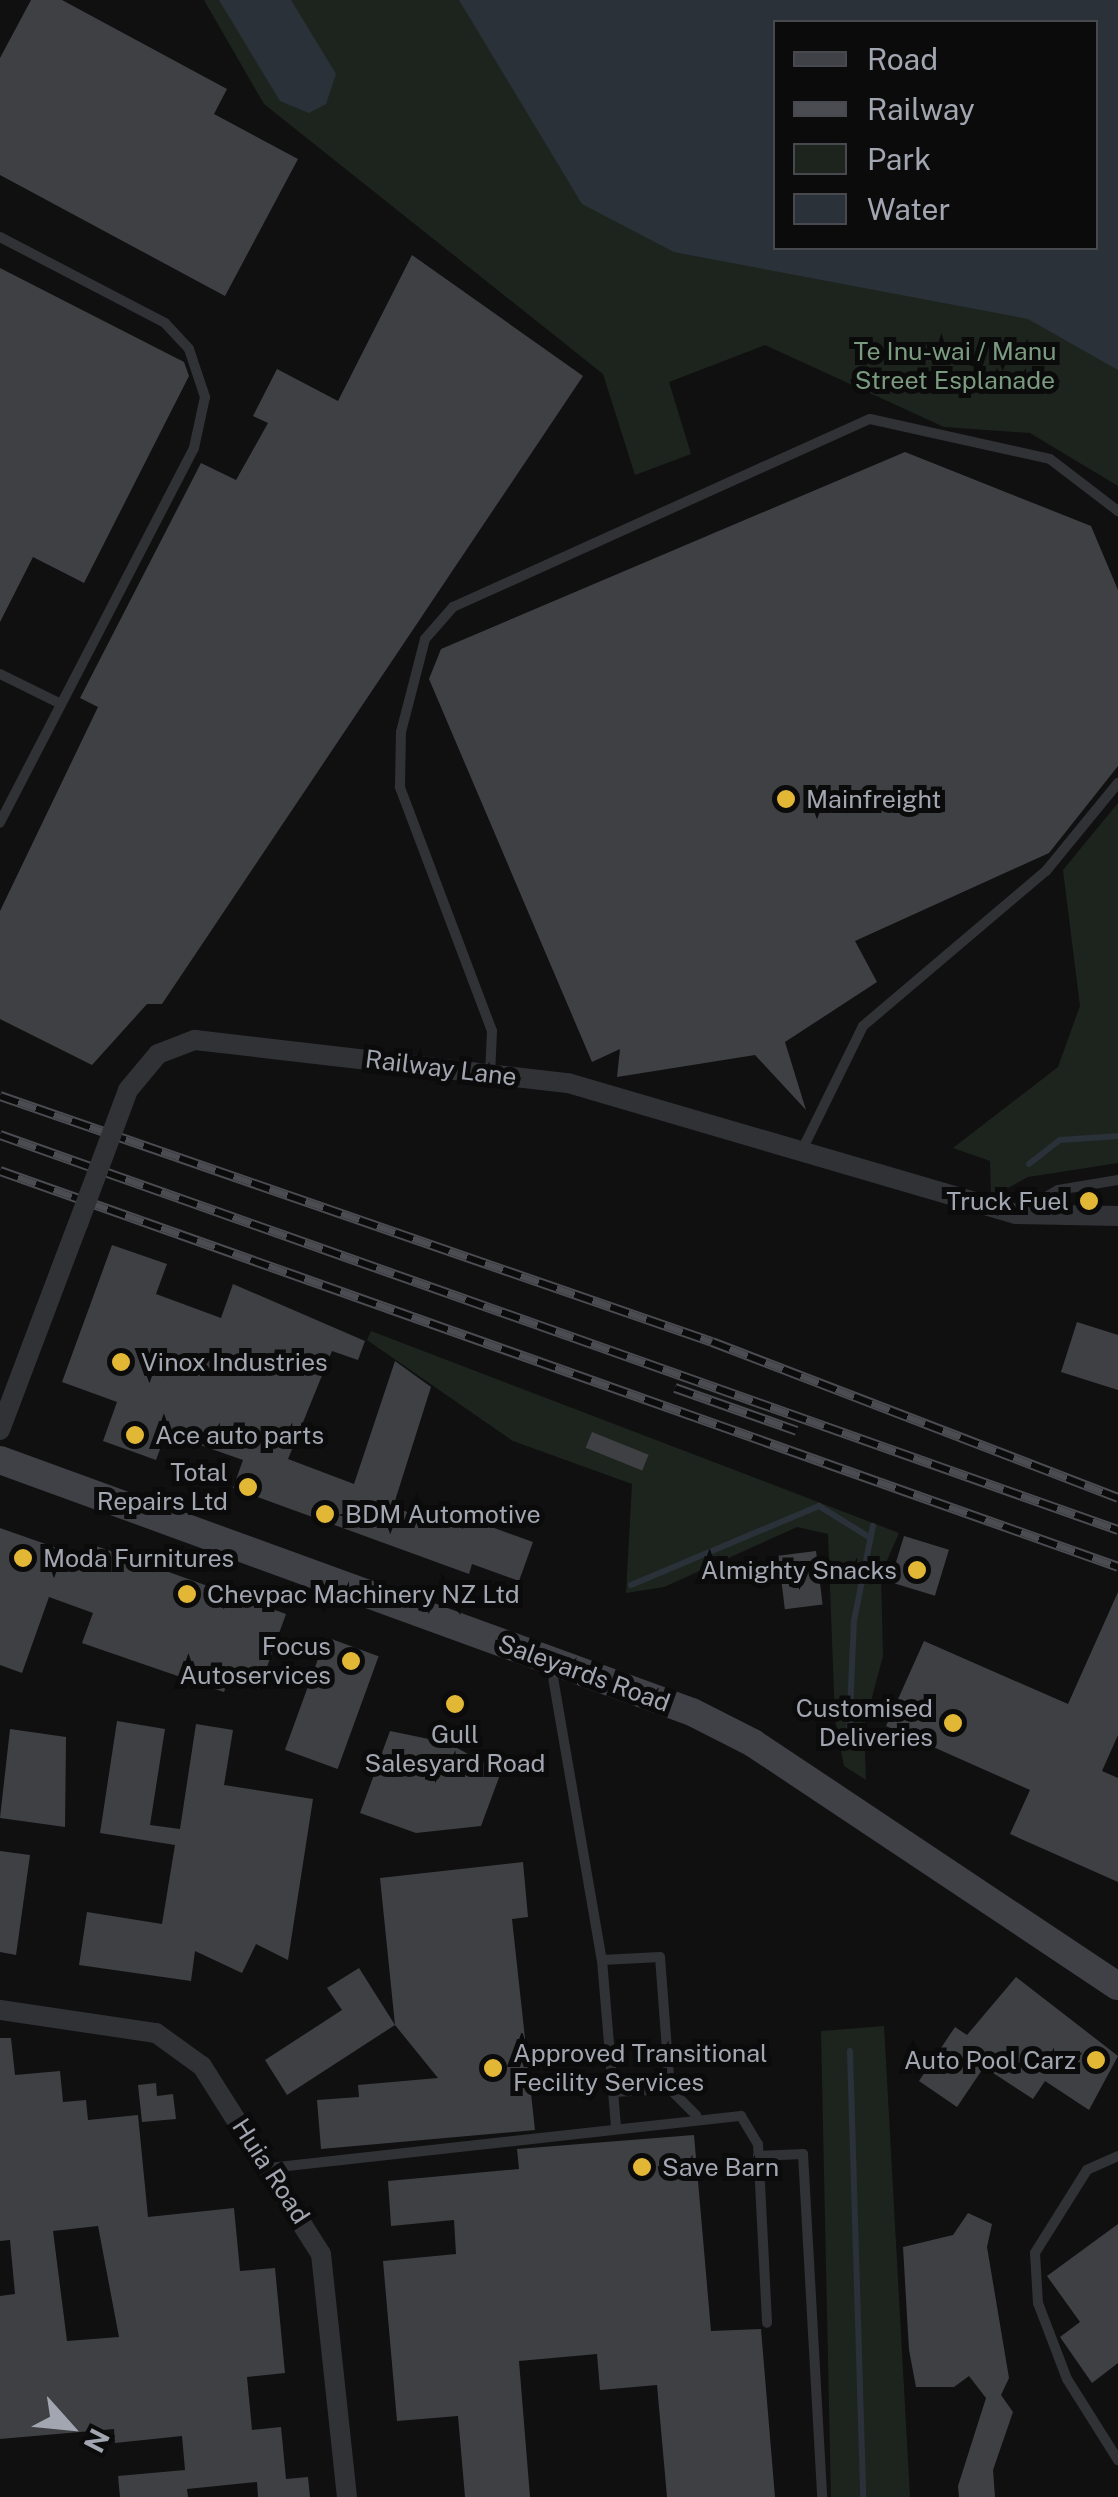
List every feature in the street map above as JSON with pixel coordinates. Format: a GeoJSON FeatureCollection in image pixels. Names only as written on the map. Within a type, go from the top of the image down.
{"type":"FeatureCollection","features":[{"type":"Feature","properties":{"kind":"main road","name":"Saleyards Road"},"geometry":{"type":"LineString","coordinates":[[0,1460],[550,1660],[754,1743],[1118,1986]]}},
{"type":"Feature","properties":{"kind":"street","name":"Railway Lane"},"geometry":{"type":"LineString","coordinates":[[0,1430],[128,1090],[158,1054],[194,1040],[589,1088],[800,1154],[1016,1214],[1118,1216]]}},
{"type":"Feature","properties":{"kind":"street","name":"Huia Road"},"geometry":{"type":"LineString","coordinates":[[0,2010],[173,2039],[202,2066],[268,2168],[326,2274],[347,2497]]}},
{"type":"Feature","properties":{"kind":"lane"},"geometry":{"type":"LineString","coordinates":[[0,237],[165,323],[189,349],[205,397],[194,448],[0,823]]}},
{"type":"Feature","properties":{"kind":"lane"},"geometry":{"type":"LineString","coordinates":[[490,1074],[492,1031],[400,786],[401,732],[425,639],[453,608],[870,419],[1050,460],[1118,511]]}},
{"type":"Feature","properties":{"kind":"lane"},"geometry":{"type":"LineString","coordinates":[[0,674],[61,704]]}},
{"type":"Feature","properties":{"kind":"lane"},"geometry":{"type":"LineString","coordinates":[[800,1154],[862,1026],[1046,871],[1118,783]]}},
{"type":"Feature","properties":{"kind":"lane"},"geometry":{"type":"LineString","coordinates":[[1016,1214],[1058,1190],[1118,1180]]}},
{"type":"Feature","properties":{"kind":"lane"},"geometry":{"type":"LineString","coordinates":[[550,1660],[602,1960],[616,2128]]}},
{"type":"Feature","properties":{"kind":"lane"},"geometry":{"type":"LineString","coordinates":[[602,1960],[660,1957],[670,2089],[680,2108],[700,2116]]}},
{"type":"Feature","properties":{"kind":"lane"},"geometry":{"type":"LineString","coordinates":[[613,2092],[670,2089]]}},
{"type":"Feature","properties":{"kind":"lane"},"geometry":{"type":"LineString","coordinates":[[268,2168],[700,2116],[741,2116],[758,2156],[766,2323]]}},
{"type":"Feature","properties":{"kind":"lane"},"geometry":{"type":"LineString","coordinates":[[758,2156],[803,2154],[822,2497]]}},
{"type":"Feature","properties":{"kind":"lane"},"geometry":{"type":"LineString","coordinates":[[1118,2156],[1087,2170],[1035,2253],[1038,2303],[1067,2379],[1118,2460]]}},
{"type":"Feature","properties":{"kind":"green space","name":"Te Inu-wai / Manu Street Esplanade"},"geometry":{"type":"Polygon","coordinates":[[[204,0],[1118,0],[1118,486],[1030,433],[944,427],[765,345],[669,382],[691,454],[635,475],[603,374],[264,104],[204,0]]]}},
{"type":"Feature","properties":{"kind":"green space"},"geometry":{"type":"Polygon","coordinates":[[[1118,803],[1118,1163],[1028,1177],[991,1197],[990,1161],[953,1148],[1058,1067],[1080,1006],[1063,870],[1118,803]]]}},
{"type":"Feature","properties":{"kind":"green space"},"geometry":{"type":"Polygon","coordinates":[[[371,1331],[899,1533],[881,1574],[883,1656],[864,1727],[866,1780],[844,1766],[835,1719],[828,1534],[797,1527],[664,1587],[626,1593],[632,1484],[513,1441],[367,1340],[371,1331]]]}},
{"type":"Feature","properties":{"kind":"green space"},"geometry":{"type":"Polygon","coordinates":[[[884,2026],[910,2497],[831,2497],[821,2031],[884,2026]]]}},
{"type":"Feature","properties":{"kind":"water"},"geometry":{"type":"Polygon","coordinates":[[[219,0],[291,0],[336,74],[326,104],[309,113],[280,101],[219,0]]]}},
{"type":"Feature","properties":{"kind":"water"},"geometry":{"type":"Polygon","coordinates":[[[459,0],[1118,0],[1118,370],[1028,319],[674,252],[582,204],[459,0]]]}},
{"type":"Feature","properties":{"kind":"building"},"geometry":{"type":"Polygon","coordinates":[[[31,0],[62,0],[227,89],[214,114],[298,159],[225,296],[0,175],[0,58],[31,0]]]}},
{"type":"Feature","properties":{"kind":"building"},"geometry":{"type":"Polygon","coordinates":[[[412,255],[583,376],[162,1004],[147,1004],[92,1065],[0,1019],[0,911],[98,707],[80,698],[201,463],[236,480],[268,423],[253,416],[277,369],[338,401],[412,255]]]}},
{"type":"Feature","properties":{"kind":"building"},"geometry":{"type":"Polygon","coordinates":[[[0,268],[184,362],[189,376],[84,583],[33,557],[0,622],[0,268]]]}},
{"type":"Feature","properties":{"kind":"building","name":"Mainfreight"},"geometry":{"type":"Polygon","coordinates":[[[905,452],[1091,526],[1118,590],[1118,766],[1049,853],[855,941],[877,982],[785,1042],[806,1110],[755,1055],[617,1077],[620,1049],[592,1062],[429,679],[441,649],[905,452]]]}},
{"type":"Feature","properties":{"kind":"building"},"geometry":{"type":"Polygon","coordinates":[[[112,1245],[167,1264],[156,1294],[221,1318],[233,1284],[365,1341],[358,1360],[332,1351],[288,1459],[354,1484],[395,1361],[431,1387],[393,1507],[445,1525],[450,1512],[533,1542],[519,1581],[472,1564],[469,1574],[233,1488],[243,1460],[166,1433],[156,1460],[103,1441],[117,1402],[62,1382],[112,1245]]]}},
{"type":"Feature","properties":{"kind":"building"},"geometry":{"type":"Polygon","coordinates":[[[1077,1322],[1118,1335],[1118,1390],[1061,1372],[1077,1322]]]}},
{"type":"Feature","properties":{"kind":"building"},"geometry":{"type":"Polygon","coordinates":[[[592,1432],[649,1455],[642,1471],[586,1448],[592,1432]]]}},
{"type":"Feature","properties":{"kind":"building"},"geometry":{"type":"Polygon","coordinates":[[[0,1528],[91,1560],[96,1546],[286,1614],[259,1689],[229,1678],[224,1692],[82,1643],[93,1613],[49,1597],[22,1673],[0,1665],[0,1528]]]}},
{"type":"Feature","properties":{"kind":"building"},"geometry":{"type":"Polygon","coordinates":[[[904,1536],[949,1550],[935,1596],[890,1582],[904,1536]]]}},
{"type":"Feature","properties":{"kind":"building"},"geometry":{"type":"Polygon","coordinates":[[[816,1551],[823,1605],[785,1609],[778,1556],[816,1551]]]}},
{"type":"Feature","properties":{"kind":"building"},"geometry":{"type":"Polygon","coordinates":[[[1118,1592],[1118,1735],[1102,1771],[1118,1778],[1118,1882],[1010,1834],[1030,1790],[886,1726],[924,1641],[1068,1704],[1118,1592]]]}},
{"type":"Feature","properties":{"kind":"building"},"geometry":{"type":"Polygon","coordinates":[[[326,1637],[379,1656],[338,1769],[285,1750],[326,1637]]]}},
{"type":"Feature","properties":{"kind":"building"},"geometry":{"type":"Polygon","coordinates":[[[117,1721],[165,1729],[150,1825],[180,1829],[196,1724],[233,1730],[224,1785],[313,1799],[288,1960],[256,1944],[242,1973],[195,1951],[191,1981],[79,1965],[87,1912],[162,1924],[175,1845],[100,1833],[117,1721]]]}},
{"type":"Feature","properties":{"kind":"building"},"geometry":{"type":"Polygon","coordinates":[[[10,1729],[66,1737],[65,1827],[0,1818],[10,1729]]]}},
{"type":"Feature","properties":{"kind":"building"},"geometry":{"type":"Polygon","coordinates":[[[390,1731],[448,1743],[501,1772],[481,1826],[416,1833],[360,1813],[390,1731]]]}},
{"type":"Feature","properties":{"kind":"building"},"geometry":{"type":"Polygon","coordinates":[[[0,1851],[30,1855],[16,1955],[0,1952],[0,1851]]]}},
{"type":"Feature","properties":{"kind":"building"},"geometry":{"type":"Polygon","coordinates":[[[523,1862],[528,1917],[512,1919],[535,2130],[321,2149],[317,2100],[359,2097],[358,2085],[438,2078],[395,2025],[380,1878],[523,1862]]]}},
{"type":"Feature","properties":{"kind":"building"},"geometry":{"type":"Polygon","coordinates":[[[359,1968],[395,2025],[287,2095],[265,2060],[342,2010],[327,1988],[359,1968]]]}},
{"type":"Feature","properties":{"kind":"building"},"geometry":{"type":"Polygon","coordinates":[[[1016,1977],[1118,2056],[1089,2110],[1045,2081],[1033,2099],[984,2067],[957,2107],[919,2081],[955,2027],[967,2035],[1016,1977]]]}},
{"type":"Feature","properties":{"kind":"building"},"geometry":{"type":"Polygon","coordinates":[[[0,2038],[11,2038],[15,2075],[60,2071],[63,2102],[86,2100],[88,2120],[138,2115],[148,2217],[234,2208],[240,2271],[275,2268],[285,2373],[247,2377],[252,2430],[281,2427],[286,2479],[308,2477],[310,2497],[258,2497],[257,2482],[187,2489],[188,2497],[120,2497],[118,2476],[185,2470],[182,2436],[115,2443],[114,2429],[0,2439],[0,2296],[15,2294],[10,2240],[0,2241],[0,2038]],[[98,2226],[53,2231],[67,2341],[119,2337],[98,2226]]]}},
{"type":"Feature","properties":{"kind":"building"},"geometry":{"type":"Polygon","coordinates":[[[156,2083],[157,2096],[173,2094],[176,2119],[142,2122],[138,2085],[156,2083]]]}},
{"type":"Feature","properties":{"kind":"building"},"geometry":{"type":"Polygon","coordinates":[[[694,2135],[711,2331],[761,2329],[775,2497],[667,2497],[657,2385],[600,2390],[597,2354],[519,2361],[530,2497],[465,2497],[458,2416],[397,2421],[383,2261],[456,2254],[454,2220],[391,2226],[388,2181],[519,2169],[517,2149],[694,2135]]]}},
{"type":"Feature","properties":{"kind":"building"},"geometry":{"type":"Polygon","coordinates":[[[968,2213],[992,2224],[987,2247],[1009,2378],[1001,2395],[1013,2412],[993,2470],[995,2497],[959,2497],[958,2486],[986,2398],[969,2376],[954,2387],[916,2387],[909,2350],[903,2247],[953,2235],[968,2213]]]}},
{"type":"Feature","properties":{"kind":"building"},"geometry":{"type":"Polygon","coordinates":[[[1118,2224],[1118,2363],[1092,2383],[1060,2337],[1080,2322],[1047,2276],[1118,2224]]]}},
{"type":"Feature","properties":{"kind":"waterway"},"geometry":{"type":"LineString","coordinates":[[1029,1164],[1060,1140],[1118,1136]]}},
{"type":"Feature","properties":{"kind":"waterway"},"geometry":{"type":"LineString","coordinates":[[631,1585],[819,1506],[869,1537]]}},
{"type":"Feature","properties":{"kind":"waterway"},"geometry":{"type":"LineString","coordinates":[[849,1734],[854,1621],[873,1526]]}},
{"type":"Feature","properties":{"kind":"waterway"},"geometry":{"type":"LineString","coordinates":[[850,2051],[863,2497]]}},
{"type":"Feature","properties":{"kind":"railway"},"geometry":{"type":"LineString","coordinates":[[0,1096],[712,1342],[1118,1498]]}},
{"type":"Feature","properties":{"kind":"railway"},"geometry":{"type":"LineString","coordinates":[[0,1135],[1118,1530]]}},
{"type":"Feature","properties":{"kind":"railway"},"geometry":{"type":"LineString","coordinates":[[0,1171],[1118,1567]]}},
{"type":"Feature","properties":{"kind":"railway"},"geometry":{"type":"LineString","coordinates":[[675,1388],[797,1431]]}},
{"type":"Feature","properties":{"kind":"place","name":"Mainfreight"},"geometry":{"type":"Point","coordinates":[786,799]}},
{"type":"Feature","properties":{"kind":"place","name":"Truck Fuel"},"geometry":{"type":"Point","coordinates":[1089,1201]}},
{"type":"Feature","properties":{"kind":"place","name":"Vinox Industries"},"geometry":{"type":"Point","coordinates":[121,1362]}},
{"type":"Feature","properties":{"kind":"place","name":"Ace auto parts"},"geometry":{"type":"Point","coordinates":[135,1435]}},
{"type":"Feature","properties":{"kind":"place","name":"Total Repairs Ltd"},"geometry":{"type":"Point","coordinates":[248,1487]}},
{"type":"Feature","properties":{"kind":"place","name":"BDM Automotive"},"geometry":{"type":"Point","coordinates":[325,1514]}},
{"type":"Feature","properties":{"kind":"place","name":"Moda Furnitures"},"geometry":{"type":"Point","coordinates":[23,1558]}},
{"type":"Feature","properties":{"kind":"place","name":"Almighty Snacks"},"geometry":{"type":"Point","coordinates":[917,1570]}},
{"type":"Feature","properties":{"kind":"place","name":"Chevpac Machinery NZ Ltd"},"geometry":{"type":"Point","coordinates":[187,1594]}},
{"type":"Feature","properties":{"kind":"place","name":"Focus Autoservices"},"geometry":{"type":"Point","coordinates":[351,1661]}},
{"type":"Feature","properties":{"kind":"place","name":"Gull Salesyard Road"},"geometry":{"type":"Point","coordinates":[455,1704]}},
{"type":"Feature","properties":{"kind":"place","name":"Customised Deliveries"},"geometry":{"type":"Point","coordinates":[953,1723]}},
{"type":"Feature","properties":{"kind":"place","name":"Auto Pool Carz"},"geometry":{"type":"Point","coordinates":[1096,2060]}},
{"type":"Feature","properties":{"kind":"place","name":"Approved Transitional Fecility Services"},"geometry":{"type":"Point","coordinates":[493,2068]}},
{"type":"Feature","properties":{"kind":"place","name":"Save Barn"},"geometry":{"type":"Point","coordinates":[642,2167]}}]}
